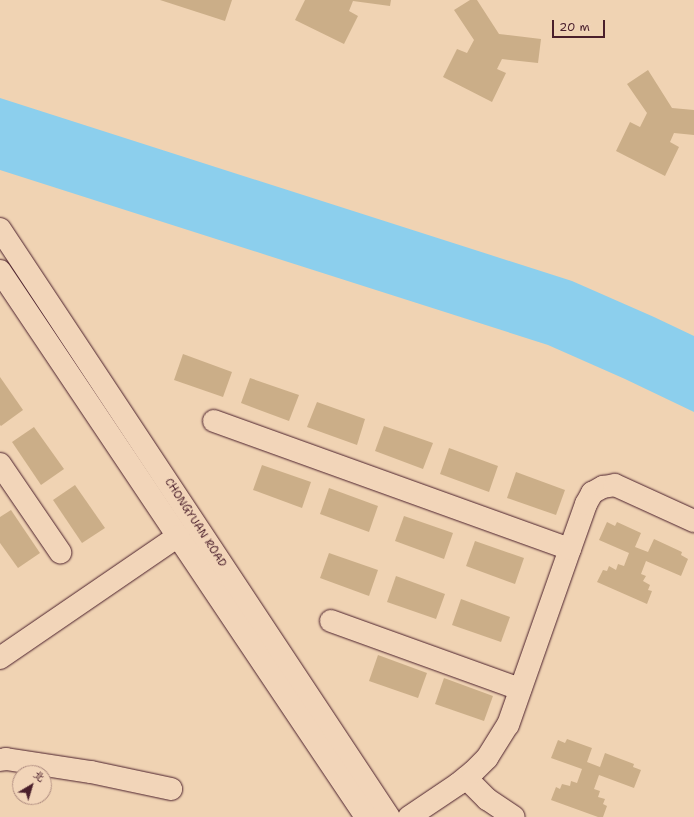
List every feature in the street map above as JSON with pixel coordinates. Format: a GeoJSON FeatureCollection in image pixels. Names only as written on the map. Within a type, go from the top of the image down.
{"type":"FeatureCollection","features":[{"type":"Feature","properties":{"kind":"street","name":"CHONGYUAN ROAD"},"geometry":{"type":"LineString","coordinates":[[2,232],[389,817]]}},
{"type":"Feature","properties":{"kind":"street","name":"CHONGYUAN ROAD"},"geometry":{"type":"LineString","coordinates":[[0,271],[366,817]]}},
{"type":"Feature","properties":{"kind":"street"},"geometry":{"type":"LineString","coordinates":[[214,421],[570,549]]}},
{"type":"Feature","properties":{"kind":"street"},"geometry":{"type":"LineString","coordinates":[[0,464],[60,552]]}},
{"type":"Feature","properties":{"kind":"street"},"geometry":{"type":"LineString","coordinates":[[409,817],[466,778],[486,758],[508,725],[586,504],[592,494],[603,487],[615,485],[694,521]]}},
{"type":"Feature","properties":{"kind":"street"},"geometry":{"type":"LineString","coordinates":[[0,658],[178,536]]}},
{"type":"Feature","properties":{"kind":"street"},"geometry":{"type":"LineString","coordinates":[[331,621],[520,689]]}},
{"type":"Feature","properties":{"kind":"street"},"geometry":{"type":"LineString","coordinates":[[0,760],[6,759],[91,772],[171,789]]}},
{"type":"Feature","properties":{"kind":"street"},"geometry":{"type":"LineString","coordinates":[[466,778],[487,799],[514,817]]}},
{"type":"Feature","properties":{"kind":"water"},"geometry":{"type":"Polygon","coordinates":[[[0,98],[572,281],[654,317],[694,336],[694,412],[625,379],[548,345],[0,170],[0,98]]]}},
{"type":"Feature","properties":{"kind":"building"},"geometry":{"type":"Polygon","coordinates":[[[160,0],[232,0],[225,21],[160,0]]]}},
{"type":"Feature","properties":{"kind":"building"},"geometry":{"type":"Polygon","coordinates":[[[305,0],[391,0],[390,6],[353,1],[349,11],[358,16],[344,44],[295,20],[305,0]]]}},
{"type":"Feature","properties":{"kind":"building"},"geometry":{"type":"Polygon","coordinates":[[[470,0],[477,0],[499,34],[541,39],[538,63],[502,59],[497,69],[506,73],[492,102],[443,77],[457,49],[467,53],[474,40],[454,10],[470,0]]]}},
{"type":"Feature","properties":{"kind":"building"},"geometry":{"type":"Polygon","coordinates":[[[648,70],[672,108],[694,110],[694,135],[674,133],[670,142],[679,147],[665,176],[616,151],[630,122],[640,127],[647,113],[627,84],[648,70]]]}},
{"type":"Feature","properties":{"kind":"building"},"geometry":{"type":"Polygon","coordinates":[[[183,354],[232,372],[223,397],[174,380],[183,354]]]}},
{"type":"Feature","properties":{"kind":"building"},"geometry":{"type":"Polygon","coordinates":[[[0,377],[23,410],[1,426],[0,425],[0,377]]]}},
{"type":"Feature","properties":{"kind":"building"},"geometry":{"type":"Polygon","coordinates":[[[250,378],[299,395],[289,421],[241,403],[250,378]]]}},
{"type":"Feature","properties":{"kind":"building"},"geometry":{"type":"Polygon","coordinates":[[[317,402],[365,419],[357,445],[307,427],[317,402]]]}},
{"type":"Feature","properties":{"kind":"building"},"geometry":{"type":"Polygon","coordinates":[[[384,426],[433,443],[423,469],[375,451],[384,426]]]}},
{"type":"Feature","properties":{"kind":"building"},"geometry":{"type":"Polygon","coordinates":[[[34,427],[64,469],[41,485],[12,442],[34,427]]]}},
{"type":"Feature","properties":{"kind":"building"},"geometry":{"type":"Polygon","coordinates":[[[449,448],[498,466],[489,492],[440,474],[449,448]]]}},
{"type":"Feature","properties":{"kind":"building"},"geometry":{"type":"Polygon","coordinates":[[[262,465],[311,482],[302,508],[253,490],[262,465]]]}},
{"type":"Feature","properties":{"kind":"building"},"geometry":{"type":"Polygon","coordinates":[[[516,472],[565,490],[556,515],[507,498],[516,472]]]}},
{"type":"Feature","properties":{"kind":"building"},"geometry":{"type":"Polygon","coordinates":[[[75,485],[105,528],[82,543],[53,500],[75,485]]]}},
{"type":"Feature","properties":{"kind":"building"},"geometry":{"type":"Polygon","coordinates":[[[329,488],[378,506],[369,532],[320,514],[329,488]]]}},
{"type":"Feature","properties":{"kind":"building"},"geometry":{"type":"Polygon","coordinates":[[[11,510],[40,553],[18,568],[0,543],[0,517],[11,510]]]}},
{"type":"Feature","properties":{"kind":"building"},"geometry":{"type":"Polygon","coordinates":[[[404,516],[453,533],[444,559],[395,541],[404,516]]]}},
{"type":"Feature","properties":{"kind":"building"},"geometry":{"type":"Polygon","coordinates":[[[607,522],[615,526],[617,522],[641,533],[635,547],[648,552],[654,539],[682,552],[681,555],[688,559],[681,576],[646,561],[641,574],[646,576],[643,581],[650,585],[648,590],[652,591],[647,604],[597,582],[603,570],[607,571],[609,566],[616,570],[618,564],[624,566],[629,553],[599,540],[607,522]]]}},
{"type":"Feature","properties":{"kind":"building"},"geometry":{"type":"Polygon","coordinates":[[[475,541],[524,558],[515,584],[466,566],[475,541]]]}},
{"type":"Feature","properties":{"kind":"building"},"geometry":{"type":"Polygon","coordinates":[[[329,553],[378,570],[369,596],[320,578],[329,553]]]}},
{"type":"Feature","properties":{"kind":"building"},"geometry":{"type":"Polygon","coordinates":[[[396,576],[445,594],[436,619],[387,602],[396,576]]]}},
{"type":"Feature","properties":{"kind":"building"},"geometry":{"type":"Polygon","coordinates":[[[461,599],[510,617],[501,642],[452,625],[461,599]]]}},
{"type":"Feature","properties":{"kind":"building"},"geometry":{"type":"Polygon","coordinates":[[[378,655],[427,673],[418,698],[369,681],[378,655]]]}},
{"type":"Feature","properties":{"kind":"building"},"geometry":{"type":"Polygon","coordinates":[[[444,678],[493,696],[484,721],[435,704],[444,678]]]}},
{"type":"Feature","properties":{"kind":"building"},"geometry":{"type":"Polygon","coordinates":[[[567,739],[592,748],[587,762],[600,767],[605,753],[634,764],[633,767],[641,770],[634,788],[599,775],[594,789],[600,791],[598,797],[605,799],[603,804],[607,806],[603,817],[598,817],[551,800],[556,787],[560,789],[562,784],[570,786],[571,781],[577,783],[582,769],[551,758],[558,740],[565,743],[567,739]]]}}]}
